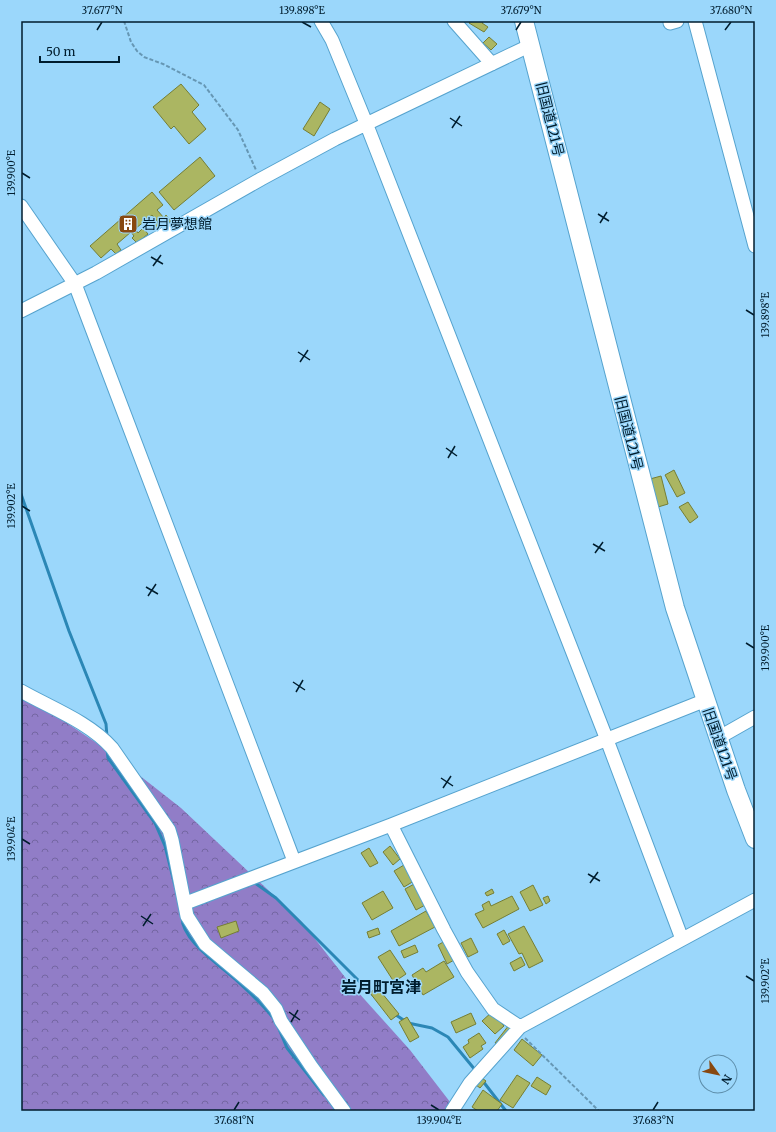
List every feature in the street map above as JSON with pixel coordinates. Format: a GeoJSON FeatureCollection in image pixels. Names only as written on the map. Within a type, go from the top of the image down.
{"type":"FeatureCollection","features":[{"type":"Feature","properties":{"kind":"street"},"geometry":{"type":"LineString","coordinates":[[321,21],[332,40],[366,124],[607,740],[682,939]]}},
{"type":"Feature","properties":{"kind":"street"},"geometry":{"type":"LineString","coordinates":[[454,21],[492,64]]}},
{"type":"Feature","properties":{"kind":"street","name":"旧国道121号"},"geometry":{"type":"LineString","coordinates":[[524,21],[674,608],[718,738],[755,839]]}},
{"type":"Feature","properties":{"kind":"street"},"geometry":{"type":"LineString","coordinates":[[670,21],[670,23],[677,21]]}},
{"type":"Feature","properties":{"kind":"street"},"geometry":{"type":"LineString","coordinates":[[695,21],[755,246]]}},
{"type":"Feature","properties":{"kind":"street"},"geometry":{"type":"LineString","coordinates":[[21,311],[75,284],[261,179],[366,124],[531,45]]}},
{"type":"Feature","properties":{"kind":"street"},"geometry":{"type":"LineString","coordinates":[[21,206],[75,284],[294,861]]}},
{"type":"Feature","properties":{"kind":"street"},"geometry":{"type":"LineString","coordinates":[[21,692],[81,724],[103,739],[112,748],[169,830],[186,903],[187,916],[199,936],[205,944],[263,994],[311,1066],[344,1111]]}},
{"type":"Feature","properties":{"kind":"street"},"geometry":{"type":"LineString","coordinates":[[186,903],[391,825],[706,700]]}},
{"type":"Feature","properties":{"kind":"street"},"geometry":{"type":"LineString","coordinates":[[718,738],[755,717]]}},
{"type":"Feature","properties":{"kind":"street"},"geometry":{"type":"LineString","coordinates":[[391,825],[467,972],[493,1009],[519,1029]]}},
{"type":"Feature","properties":{"kind":"street"},"geometry":{"type":"LineString","coordinates":[[452,1111],[470,1083],[519,1029],[755,900]]}},
{"type":"Feature","properties":{"kind":"path"},"geometry":{"type":"LineString","coordinates":[[124,21],[131,42],[137,51],[144,57],[163,64],[204,85],[238,130],[261,179]]}},
{"type":"Feature","properties":{"kind":"path"},"geometry":{"type":"LineString","coordinates":[[519,1029],[599,1111]]}},
{"type":"Feature","properties":{"kind":"green space"},"geometry":{"type":"Polygon","coordinates":[[[21,692],[107,750],[181,808],[301,921],[348,981],[410,1050],[457,1111],[21,1111],[21,692]]]}},
{"type":"Feature","properties":{"kind":"building"},"geometry":{"type":"Polygon","coordinates":[[[470,21],[483,21],[482,23],[488,27],[484,32],[469,23],[470,21]]]}},
{"type":"Feature","properties":{"kind":"building"},"geometry":{"type":"Polygon","coordinates":[[[489,37],[497,44],[491,50],[483,43],[489,37]]]}},
{"type":"Feature","properties":{"kind":"building"},"geometry":{"type":"Polygon","coordinates":[[[181,84],[199,105],[192,112],[206,129],[189,144],[174,126],[171,129],[153,107],[181,84]]]}},
{"type":"Feature","properties":{"kind":"building"},"geometry":{"type":"Polygon","coordinates":[[[320,102],[330,109],[314,136],[303,129],[320,102]]]}},
{"type":"Feature","properties":{"kind":"building"},"geometry":{"type":"Polygon","coordinates":[[[200,157],[215,176],[174,210],[159,192],[200,157]]]}},
{"type":"Feature","properties":{"kind":"building","name":"岩月夢想館"},"geometry":{"type":"Polygon","coordinates":[[[152,192],[163,205],[157,210],[164,218],[166,215],[171,221],[158,232],[153,226],[158,222],[152,215],[135,229],[138,233],[143,228],[148,234],[137,243],[132,238],[134,236],[131,232],[117,244],[121,250],[116,254],[111,249],[101,258],[90,246],[152,192]]]}},
{"type":"Feature","properties":{"kind":"building"},"geometry":{"type":"Polygon","coordinates":[[[674,470],[685,493],[677,497],[665,475],[674,470]]]}},
{"type":"Feature","properties":{"kind":"building"},"geometry":{"type":"Polygon","coordinates":[[[661,476],[668,504],[658,507],[650,479],[661,476]]]}},
{"type":"Feature","properties":{"kind":"building"},"geometry":{"type":"Polygon","coordinates":[[[688,502],[698,517],[690,523],[679,507],[688,502]]]}},
{"type":"Feature","properties":{"kind":"building"},"geometry":{"type":"Polygon","coordinates":[[[390,846],[400,859],[393,865],[383,852],[390,846]]]}},
{"type":"Feature","properties":{"kind":"building"},"geometry":{"type":"Polygon","coordinates":[[[369,848],[378,863],[370,867],[361,853],[369,848]]]}},
{"type":"Feature","properties":{"kind":"building"},"geometry":{"type":"Polygon","coordinates":[[[404,865],[414,881],[404,887],[394,871],[404,865]]]}},
{"type":"Feature","properties":{"kind":"building"},"geometry":{"type":"Polygon","coordinates":[[[416,883],[427,904],[416,910],[405,889],[416,883]]]}},
{"type":"Feature","properties":{"kind":"building"},"geometry":{"type":"Polygon","coordinates":[[[533,885],[543,905],[530,911],[520,892],[533,885]]]}},
{"type":"Feature","properties":{"kind":"building"},"geometry":{"type":"Polygon","coordinates":[[[492,889],[494,893],[487,896],[485,893],[492,889]]]}},
{"type":"Feature","properties":{"kind":"building"},"geometry":{"type":"Polygon","coordinates":[[[383,891],[393,908],[372,920],[362,903],[383,891]]]}},
{"type":"Feature","properties":{"kind":"building"},"geometry":{"type":"Polygon","coordinates":[[[512,896],[519,909],[483,928],[475,914],[484,910],[482,905],[489,901],[491,906],[512,896]]]}},
{"type":"Feature","properties":{"kind":"building"},"geometry":{"type":"Polygon","coordinates":[[[548,896],[550,901],[546,904],[543,898],[548,896]]]}},
{"type":"Feature","properties":{"kind":"building"},"geometry":{"type":"Polygon","coordinates":[[[426,911],[435,927],[399,946],[391,931],[426,911]]]}},
{"type":"Feature","properties":{"kind":"building"},"geometry":{"type":"Polygon","coordinates":[[[236,921],[239,931],[221,938],[217,927],[236,921]]]}},
{"type":"Feature","properties":{"kind":"building"},"geometry":{"type":"Polygon","coordinates":[[[524,926],[543,961],[529,968],[522,953],[519,954],[508,934],[524,926]]]}},
{"type":"Feature","properties":{"kind":"building"},"geometry":{"type":"Polygon","coordinates":[[[378,928],[380,934],[369,938],[367,932],[378,928]]]}},
{"type":"Feature","properties":{"kind":"building"},"geometry":{"type":"Polygon","coordinates":[[[504,930],[510,941],[503,945],[497,934],[504,930]]]}},
{"type":"Feature","properties":{"kind":"building"},"geometry":{"type":"Polygon","coordinates":[[[471,938],[478,952],[468,957],[461,943],[471,938]]]}},
{"type":"Feature","properties":{"kind":"building"},"geometry":{"type":"Polygon","coordinates":[[[447,940],[456,959],[447,964],[438,945],[447,940]]]}},
{"type":"Feature","properties":{"kind":"building"},"geometry":{"type":"Polygon","coordinates":[[[415,945],[418,952],[404,958],[401,951],[415,945]]]}},
{"type":"Feature","properties":{"kind":"building"},"geometry":{"type":"Polygon","coordinates":[[[390,950],[406,974],[394,982],[378,957],[390,950]]]}},
{"type":"Feature","properties":{"kind":"building"},"geometry":{"type":"Polygon","coordinates":[[[521,957],[525,965],[514,971],[510,963],[521,957]]]}},
{"type":"Feature","properties":{"kind":"building"},"geometry":{"type":"Polygon","coordinates":[[[444,961],[454,977],[423,995],[412,975],[423,968],[426,972],[444,961]]]}},
{"type":"Feature","properties":{"kind":"building"},"geometry":{"type":"Polygon","coordinates":[[[377,987],[399,1014],[391,1020],[370,993],[377,987]]]}},
{"type":"Feature","properties":{"kind":"building"},"geometry":{"type":"Polygon","coordinates":[[[492,1012],[504,1026],[495,1034],[482,1021],[492,1012]]]}},
{"type":"Feature","properties":{"kind":"building"},"geometry":{"type":"Polygon","coordinates":[[[471,1013],[476,1024],[456,1033],[451,1022],[471,1013]]]}},
{"type":"Feature","properties":{"kind":"building"},"geometry":{"type":"Polygon","coordinates":[[[407,1017],[419,1037],[410,1042],[399,1022],[407,1017]]]}},
{"type":"Feature","properties":{"kind":"building"},"geometry":{"type":"Polygon","coordinates":[[[509,1025],[513,1028],[499,1046],[495,1043],[509,1025]]]}},
{"type":"Feature","properties":{"kind":"building"},"geometry":{"type":"Polygon","coordinates":[[[479,1033],[486,1043],[481,1046],[483,1049],[470,1058],[463,1047],[469,1043],[468,1040],[479,1033]]]}},
{"type":"Feature","properties":{"kind":"building"},"geometry":{"type":"Polygon","coordinates":[[[522,1039],[542,1055],[533,1066],[514,1050],[522,1039]]]}},
{"type":"Feature","properties":{"kind":"building"},"geometry":{"type":"Polygon","coordinates":[[[517,1075],[530,1083],[513,1108],[500,1100],[517,1075]]]}},
{"type":"Feature","properties":{"kind":"building"},"geometry":{"type":"Polygon","coordinates":[[[537,1077],[551,1086],[546,1095],[531,1086],[537,1077]]]}},
{"type":"Feature","properties":{"kind":"building"},"geometry":{"type":"Polygon","coordinates":[[[482,1078],[486,1081],[480,1088],[476,1085],[482,1078]]]}},
{"type":"Feature","properties":{"kind":"building"},"geometry":{"type":"Polygon","coordinates":[[[483,1090],[502,1104],[497,1111],[478,1111],[472,1107],[483,1090]]]}},
{"type":"Feature","properties":{"kind":"waterway"},"geometry":{"type":"LineString","coordinates":[[21,494],[69,631],[106,724],[107,737]]}},
{"type":"Feature","properties":{"kind":"waterway"},"geometry":{"type":"LineString","coordinates":[[107,749],[108,758],[155,823],[165,846],[175,886]]}},
{"type":"Feature","properties":{"kind":"waterway"},"geometry":{"type":"LineString","coordinates":[[251,884],[255,883],[276,898],[373,995]]}},
{"type":"Feature","properties":{"kind":"waterway"},"geometry":{"type":"LineString","coordinates":[[182,917],[188,935],[202,951],[251,993],[274,1019]]}},
{"type":"Feature","properties":{"kind":"waterway"},"geometry":{"type":"LineString","coordinates":[[393,1013],[408,1023],[432,1028],[448,1037],[476,1071]]}},
{"type":"Feature","properties":{"kind":"waterway"},"geometry":{"type":"LineString","coordinates":[[279,1029],[287,1048],[324,1095]]}},
{"type":"Feature","properties":{"kind":"waterway"},"geometry":{"type":"LineString","coordinates":[[482,1080],[506,1111]]}},
{"type":"Feature","properties":{"kind":"place","name":"岩月夢想館"},"geometry":{"type":"Point","coordinates":[128,224]}},
{"type":"Feature","properties":{"kind":"district","name":"岩月町宮津"},"geometry":{"type":"Point","coordinates":[381,987]}}]}
